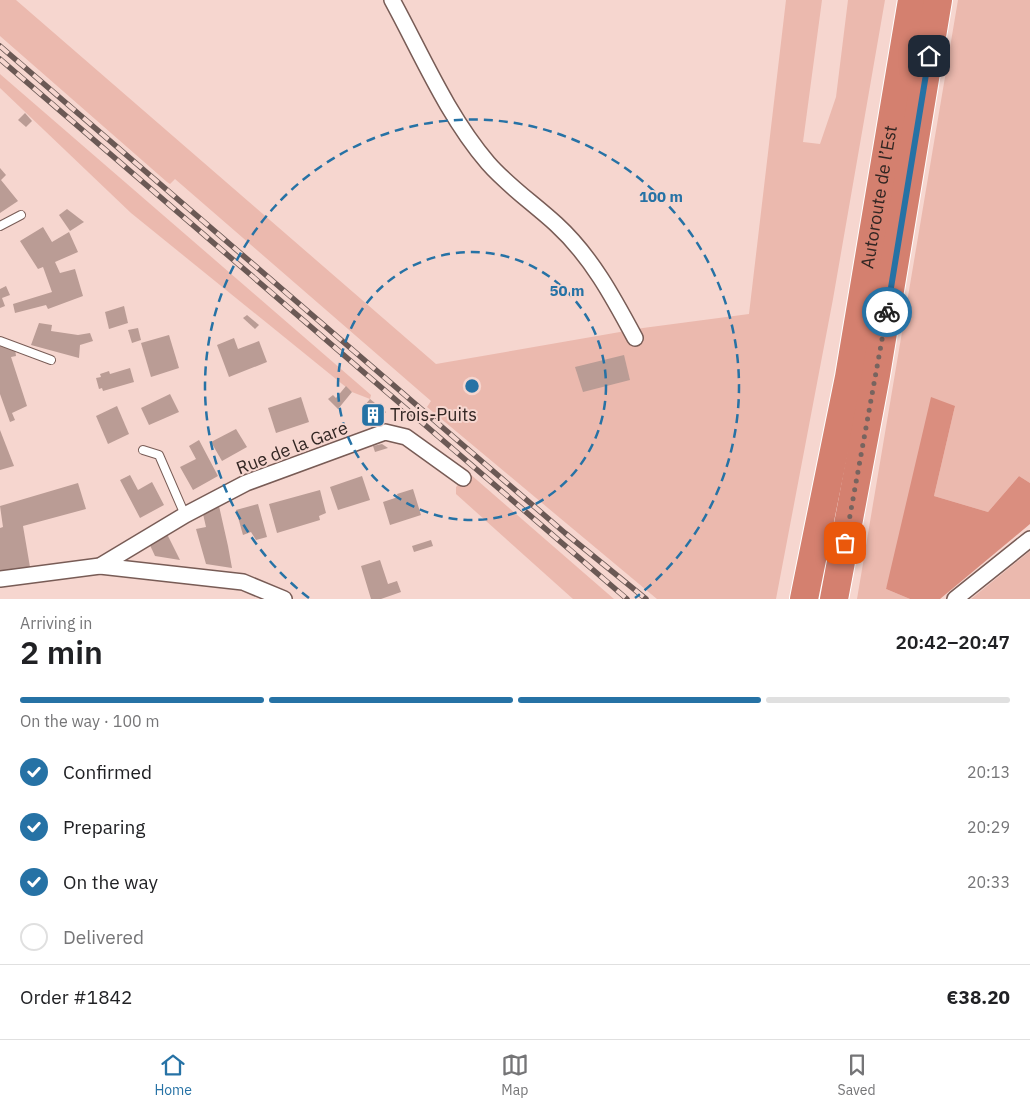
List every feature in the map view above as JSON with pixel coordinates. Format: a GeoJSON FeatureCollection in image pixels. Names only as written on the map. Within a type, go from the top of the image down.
{"type":"FeatureCollection","features":[{"type":"Feature","properties":{"kind":"highway","name":"Autoroute de l’Est"},"geometry":{"type":"LineString","coordinates":[[804,599],[849,377],[912,0]]}},
{"type":"Feature","properties":{"kind":"highway","name":"Autoroute de l’Est"},"geometry":{"type":"LineString","coordinates":[[834,599],[876,376],[938,0]]}},
{"type":"Feature","properties":{"kind":"street"},"geometry":{"type":"LineString","coordinates":[[392,0],[438,88],[474,146],[503,179],[556,224],[576,245],[611,294],[636,338]]}},
{"type":"Feature","properties":{"kind":"street","name":"Rue de la Gare"},"geometry":{"type":"LineString","coordinates":[[0,579],[100,566],[185,515],[246,484],[386,432],[406,437],[463,478]]}},
{"type":"Feature","properties":{"kind":"street"},"geometry":{"type":"LineString","coordinates":[[955,599],[1030,539]]}},
{"type":"Feature","properties":{"kind":"street"},"geometry":{"type":"LineString","coordinates":[[100,566],[243,582],[284,599]]}},
{"type":"Feature","properties":{"kind":"lane"},"geometry":{"type":"LineString","coordinates":[[0,226],[21,215]]}},
{"type":"Feature","properties":{"kind":"lane"},"geometry":{"type":"LineString","coordinates":[[0,341],[51,360]]}},
{"type":"Feature","properties":{"kind":"lane"},"geometry":{"type":"LineString","coordinates":[[143,450],[158,455],[185,515]]}},
{"type":"Feature","properties":{"kind":"shaded area"},"geometry":{"type":"Polygon","coordinates":[[[0,0],[16,0],[436,364],[643,328],[749,314],[786,0],[822,0],[803,142],[820,144],[836,97],[848,0],[885,0],[833,299],[776,599],[657,599],[427,407],[431,401],[175,179],[170,184],[167,182],[0,36],[0,0]]]}},
{"type":"Feature","properties":{"kind":"shaded area"},"geometry":{"type":"Polygon","coordinates":[[[958,0],[1030,0],[1030,483],[1019,476],[988,512],[934,496],[955,406],[886,589],[910,599],[857,599],[958,0]]]}},
{"type":"Feature","properties":{"kind":"shaded area"},"geometry":{"type":"Polygon","coordinates":[[[0,74],[371,395],[370,399],[352,392],[131,213],[0,88],[0,74]]]}},
{"type":"Feature","properties":{"kind":"shaded area"},"geometry":{"type":"Polygon","coordinates":[[[931,397],[955,406],[934,496],[988,512],[1019,476],[1030,483],[1030,524],[940,599],[910,599],[886,589],[931,397]]]}},
{"type":"Feature","properties":{"kind":"shaded area"},"geometry":{"type":"Polygon","coordinates":[[[470,474],[614,599],[573,599],[456,494],[456,487],[470,474]]]}},
{"type":"Feature","properties":{"kind":"shaded area"},"geometry":{"type":"Polygon","coordinates":[[[1030,551],[1030,599],[971,599],[1030,551]]]}},
{"type":"Feature","properties":{"kind":"building"},"geometry":{"type":"Polygon","coordinates":[[[25,113],[32,121],[26,127],[18,120],[25,113]]]}},
{"type":"Feature","properties":{"kind":"building"},"geometry":{"type":"Polygon","coordinates":[[[0,168],[6,175],[1,180],[18,201],[0,213],[0,168]]]}},
{"type":"Feature","properties":{"kind":"building"},"geometry":{"type":"Polygon","coordinates":[[[67,209],[84,222],[70,231],[59,215],[67,209]]]}},
{"type":"Feature","properties":{"kind":"building"},"geometry":{"type":"Polygon","coordinates":[[[43,227],[52,242],[69,232],[78,252],[55,262],[60,273],[75,269],[83,296],[48,309],[46,305],[15,313],[13,304],[52,292],[43,267],[38,269],[20,241],[43,227]]]}},
{"type":"Feature","properties":{"kind":"building"},"geometry":{"type":"Polygon","coordinates":[[[6,286],[10,295],[2,298],[5,306],[0,308],[0,289],[6,286]]]}},
{"type":"Feature","properties":{"kind":"building"},"geometry":{"type":"Polygon","coordinates":[[[124,306],[128,323],[109,329],[105,312],[124,306]]]}},
{"type":"Feature","properties":{"kind":"building"},"geometry":{"type":"Polygon","coordinates":[[[247,315],[259,325],[255,329],[243,318],[247,315]]]}},
{"type":"Feature","properties":{"kind":"building"},"geometry":{"type":"Polygon","coordinates":[[[39,323],[52,325],[51,331],[78,335],[90,333],[93,341],[80,345],[79,358],[31,345],[39,323]]]}},
{"type":"Feature","properties":{"kind":"building"},"geometry":{"type":"Polygon","coordinates":[[[138,328],[141,340],[132,343],[128,330],[138,328]]]}},
{"type":"Feature","properties":{"kind":"building"},"geometry":{"type":"Polygon","coordinates":[[[169,335],[179,368],[151,377],[141,343],[169,335]]]}},
{"type":"Feature","properties":{"kind":"building"},"geometry":{"type":"Polygon","coordinates":[[[234,338],[238,349],[259,341],[267,362],[229,377],[217,345],[234,338]]]}},
{"type":"Feature","properties":{"kind":"building"},"geometry":{"type":"Polygon","coordinates":[[[0,344],[15,349],[16,356],[11,357],[27,406],[12,413],[15,420],[10,422],[0,394],[0,344]]]}},
{"type":"Feature","properties":{"kind":"building"},"geometry":{"type":"Polygon","coordinates":[[[624,355],[630,380],[583,392],[575,367],[624,355]]]}},
{"type":"Feature","properties":{"kind":"building"},"geometry":{"type":"Polygon","coordinates":[[[130,368],[134,382],[103,391],[102,388],[99,389],[96,378],[101,377],[100,374],[109,371],[110,374],[130,368]]]}},
{"type":"Feature","properties":{"kind":"building"},"geometry":{"type":"Polygon","coordinates":[[[346,386],[352,392],[338,409],[328,399],[333,395],[336,398],[346,386]]]}},
{"type":"Feature","properties":{"kind":"building"},"geometry":{"type":"Polygon","coordinates":[[[170,394],[179,412],[149,425],[141,408],[170,394]]]}},
{"type":"Feature","properties":{"kind":"building"},"geometry":{"type":"Polygon","coordinates":[[[301,397],[309,422],[276,433],[268,408],[301,397]]]}},
{"type":"Feature","properties":{"kind":"building","name":"Trois-Puits"},"geometry":{"type":"Polygon","coordinates":[[[370,399],[386,412],[372,428],[361,419],[369,409],[365,405],[370,399]]]}},
{"type":"Feature","properties":{"kind":"building"},"geometry":{"type":"Polygon","coordinates":[[[117,406],[129,434],[108,444],[96,416],[117,406]]]}},
{"type":"Feature","properties":{"kind":"building"},"geometry":{"type":"Polygon","coordinates":[[[236,429],[247,447],[222,461],[211,442],[236,429]]]}},
{"type":"Feature","properties":{"kind":"building"},"geometry":{"type":"Polygon","coordinates":[[[0,430],[14,466],[0,470],[0,430]]]}},
{"type":"Feature","properties":{"kind":"building"},"geometry":{"type":"Polygon","coordinates":[[[199,440],[218,476],[193,490],[180,467],[196,459],[189,446],[199,440]]]}},
{"type":"Feature","properties":{"kind":"building"},"geometry":{"type":"Polygon","coordinates":[[[382,444],[388,448],[375,452],[373,446],[382,444]]]}},
{"type":"Feature","properties":{"kind":"building"},"geometry":{"type":"Polygon","coordinates":[[[130,475],[138,490],[152,482],[164,505],[140,518],[120,480],[130,475]]]}},
{"type":"Feature","properties":{"kind":"building"},"geometry":{"type":"Polygon","coordinates":[[[362,476],[370,500],[338,510],[330,487],[362,476]]]}},
{"type":"Feature","properties":{"kind":"building"},"geometry":{"type":"Polygon","coordinates":[[[78,483],[86,509],[23,526],[30,567],[0,572],[0,528],[3,527],[0,506],[78,483]]]}},
{"type":"Feature","properties":{"kind":"building"},"geometry":{"type":"Polygon","coordinates":[[[413,489],[421,515],[390,525],[383,502],[398,497],[397,494],[413,489]]]}},
{"type":"Feature","properties":{"kind":"building"},"geometry":{"type":"Polygon","coordinates":[[[320,490],[326,513],[319,516],[320,520],[277,533],[269,504],[320,490]]]}},
{"type":"Feature","properties":{"kind":"building"},"geometry":{"type":"Polygon","coordinates":[[[258,504],[267,537],[256,540],[251,532],[243,535],[236,510],[258,504]]]}},
{"type":"Feature","properties":{"kind":"building"},"geometry":{"type":"Polygon","coordinates":[[[219,506],[232,568],[206,564],[196,529],[206,527],[203,514],[219,506]]]}},
{"type":"Feature","properties":{"kind":"building"},"geometry":{"type":"Polygon","coordinates":[[[167,534],[180,560],[155,556],[149,543],[167,534]]]}},
{"type":"Feature","properties":{"kind":"building"},"geometry":{"type":"Polygon","coordinates":[[[431,540],[433,546],[414,552],[412,546],[431,540]]]}},
{"type":"Feature","properties":{"kind":"building"},"geometry":{"type":"Polygon","coordinates":[[[380,560],[388,584],[397,581],[401,592],[381,599],[371,599],[361,566],[380,560]]]}},
{"type":"Feature","properties":{"kind":"railway"},"geometry":{"type":"LineString","coordinates":[[0,46],[565,533],[646,599]]}},
{"type":"Feature","properties":{"kind":"railway"},"geometry":{"type":"LineString","coordinates":[[0,59],[627,599]]}},
{"type":"Feature","properties":{"kind":"way so far"},"geometry":{"type":"LineString","coordinates":[[845,543],[887,312]]}},
{"type":"Feature","properties":{"kind":"place","name":"Trois-Puits"},"geometry":{"type":"Point","coordinates":[373,415]}},
{"type":"Feature","properties":{"kind":"route"},"geometry":{"type":"LineString","coordinates":[[887,312],[929,56]]}}]}
